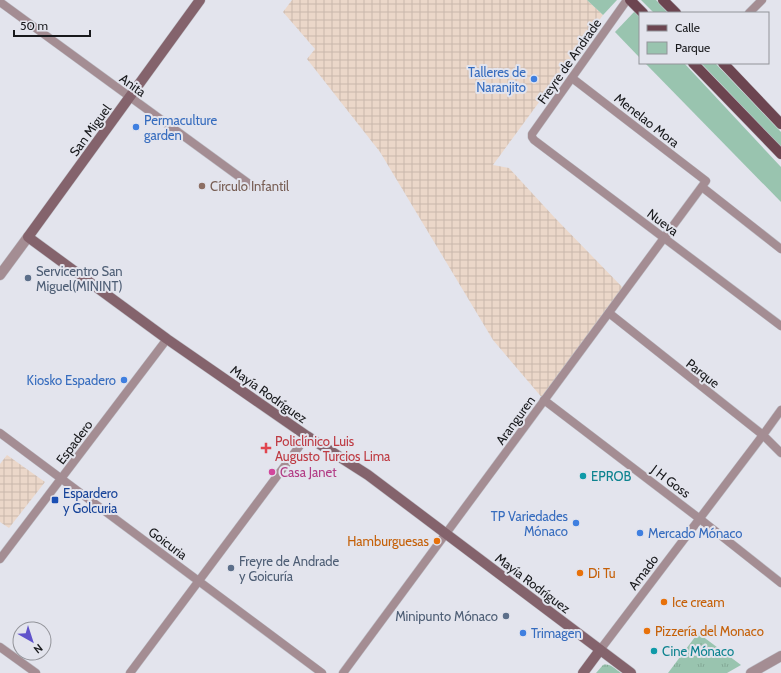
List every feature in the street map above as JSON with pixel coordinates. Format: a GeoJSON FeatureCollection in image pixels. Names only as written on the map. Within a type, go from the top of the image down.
{"type":"FeatureCollection","features":[{"type":"Feature","properties":{"kind":"main road","name":"San Miguel"},"geometry":{"type":"LineString","coordinates":[[28,237],[200,0]]}},
{"type":"Feature","properties":{"kind":"main road"},"geometry":{"type":"LineString","coordinates":[[630,0],[642,12]]}},
{"type":"Feature","properties":{"kind":"main road"},"geometry":{"type":"LineString","coordinates":[[663,0],[675,12]]}},
{"type":"Feature","properties":{"kind":"main road"},"geometry":{"type":"LineString","coordinates":[[694,64],[781,154]]}},
{"type":"Feature","properties":{"kind":"main road"},"geometry":{"type":"LineString","coordinates":[[724,64],[781,124]]}},
{"type":"Feature","properties":{"kind":"main road","name":"Mayía Rodríguez"},"geometry":{"type":"LineString","coordinates":[[28,237],[167,339],[307,436],[368,475],[631,673]]}},
{"type":"Feature","properties":{"kind":"main road","name":"Amado"},"geometry":{"type":"LineString","coordinates":[[583,673],[600,650]]}},
{"type":"Feature","properties":{"kind":"street","name":"Freyre de Andrade"},"geometry":{"type":"LineString","coordinates":[[532,137],[532,134],[627,0]]}},
{"type":"Feature","properties":{"kind":"street"},"geometry":{"type":"LineString","coordinates":[[750,12],[762,0]]}},
{"type":"Feature","properties":{"kind":"street","name":"Anita"},"geometry":{"type":"LineString","coordinates":[[0,2],[252,186]]}},
{"type":"Feature","properties":{"kind":"street","name":"Menelao Mora"},"geometry":{"type":"LineString","coordinates":[[572,78],[704,184],[781,249]]}},
{"type":"Feature","properties":{"kind":"street","name":"Nueva"},"geometry":{"type":"LineString","coordinates":[[532,137],[781,326]]}},
{"type":"Feature","properties":{"kind":"street","name":"Aranguren"},"geometry":{"type":"LineString","coordinates":[[343,673],[704,184]]}},
{"type":"Feature","properties":{"kind":"street","name":"San Miguel"},"geometry":{"type":"LineString","coordinates":[[0,275],[28,237]]}},
{"type":"Feature","properties":{"kind":"street","name":"Parque"},"geometry":{"type":"LineString","coordinates":[[609,313],[763,435],[781,452]]}},
{"type":"Feature","properties":{"kind":"street","name":"Espadero"},"geometry":{"type":"LineString","coordinates":[[0,559],[167,339]]}},
{"type":"Feature","properties":{"kind":"street","name":"J H Goss"},"geometry":{"type":"LineString","coordinates":[[544,400],[781,583]]}},
{"type":"Feature","properties":{"kind":"street","name":"Amado"},"geometry":{"type":"LineString","coordinates":[[600,650],[781,410]]}},
{"type":"Feature","properties":{"kind":"street","name":"Goicuria"},"geometry":{"type":"LineString","coordinates":[[0,433],[322,673]]}},
{"type":"Feature","properties":{"kind":"street"},"geometry":{"type":"LineString","coordinates":[[130,673],[307,436]]}},
{"type":"Feature","properties":{"kind":"street"},"geometry":{"type":"LineString","coordinates":[[0,647],[36,673]]}},
{"type":"Feature","properties":{"kind":"street"},"geometry":{"type":"LineString","coordinates":[[751,673],[781,656]]}},
{"type":"Feature","properties":{"kind":"shaded area"},"geometry":{"type":"Polygon","coordinates":[[[292,0],[587,0],[603,15],[493,165],[509,168],[626,291],[544,400],[493,340],[380,152],[307,59],[315,49],[283,12],[292,0]]]}},
{"type":"Feature","properties":{"kind":"shaded area"},"geometry":{"type":"Polygon","coordinates":[[[7,455],[45,482],[9,528],[0,522],[0,464],[7,455]]]}},
{"type":"Feature","properties":{"kind":"green space"},"geometry":{"type":"Polygon","coordinates":[[[587,0],[617,0],[603,15],[587,0]]]}},
{"type":"Feature","properties":{"kind":"green space"},"geometry":{"type":"Polygon","coordinates":[[[641,0],[656,0],[667,12],[653,12],[641,0]]]}},
{"type":"Feature","properties":{"kind":"green space"},"geometry":{"type":"Polygon","coordinates":[[[635,11],[639,15],[639,57],[615,32],[635,11]]]}},
{"type":"Feature","properties":{"kind":"green space"},"geometry":{"type":"Polygon","coordinates":[[[646,64],[685,64],[781,167],[781,202],[646,64]]]}},
{"type":"Feature","properties":{"kind":"green space"},"geometry":{"type":"Polygon","coordinates":[[[702,64],[716,64],[781,132],[781,147],[702,64]]]}},
{"type":"Feature","properties":{"kind":"green space"},"geometry":{"type":"Polygon","coordinates":[[[698,633],[741,665],[727,673],[668,673],[698,633]]]}},
{"type":"Feature","properties":{"kind":"green space"},"geometry":{"type":"Polygon","coordinates":[[[603,665],[615,668],[621,673],[596,673],[603,665]]]}},
{"type":"Feature","properties":{"kind":"place","name":"Talleres de Naranjito"},"geometry":{"type":"Point","coordinates":[534,79]}},
{"type":"Feature","properties":{"kind":"place","name":"Permaculture garden"},"geometry":{"type":"Point","coordinates":[136,127]}},
{"type":"Feature","properties":{"kind":"place","name":"Círculo Infantil"},"geometry":{"type":"Point","coordinates":[202,186]}},
{"type":"Feature","properties":{"kind":"place","name":"Servicentro San Miguel(MININT)"},"geometry":{"type":"Point","coordinates":[28,278]}},
{"type":"Feature","properties":{"kind":"place","name":"Kiosko Espadero"},"geometry":{"type":"Point","coordinates":[124,380]}},
{"type":"Feature","properties":{"kind":"place","name":"Policlínico Luis Augusto Turcios Lima"},"geometry":{"type":"Point","coordinates":[266,448]}},
{"type":"Feature","properties":{"kind":"place","name":"Casa Janet"},"geometry":{"type":"Point","coordinates":[272,472]}},
{"type":"Feature","properties":{"kind":"place","name":"EPROB"},"geometry":{"type":"Point","coordinates":[583,476]}},
{"type":"Feature","properties":{"kind":"place","name":"Espardero y Golcuria"},"geometry":{"type":"Point","coordinates":[55,500]}},
{"type":"Feature","properties":{"kind":"place","name":"TP Variedades Mónaco"},"geometry":{"type":"Point","coordinates":[576,523]}},
{"type":"Feature","properties":{"kind":"place","name":"Mercado Mónaco"},"geometry":{"type":"Point","coordinates":[640,533]}},
{"type":"Feature","properties":{"kind":"place","name":"Hamburguesas"},"geometry":{"type":"Point","coordinates":[437,541]}},
{"type":"Feature","properties":{"kind":"place","name":"Freyre de Andrade y Goicuría"},"geometry":{"type":"Point","coordinates":[231,568]}},
{"type":"Feature","properties":{"kind":"place","name":"Di Tu"},"geometry":{"type":"Point","coordinates":[580,573]}},
{"type":"Feature","properties":{"kind":"place","name":"Ice cream"},"geometry":{"type":"Point","coordinates":[664,602]}},
{"type":"Feature","properties":{"kind":"place","name":"Minipunto Mónaco"},"geometry":{"type":"Point","coordinates":[506,616]}},
{"type":"Feature","properties":{"kind":"place","name":"Pizzería del Monaco"},"geometry":{"type":"Point","coordinates":[647,631]}},
{"type":"Feature","properties":{"kind":"place","name":"Trimagen"},"geometry":{"type":"Point","coordinates":[523,633]}},
{"type":"Feature","properties":{"kind":"place","name":"Cine Mónaco"},"geometry":{"type":"Point","coordinates":[654,651]}}]}
